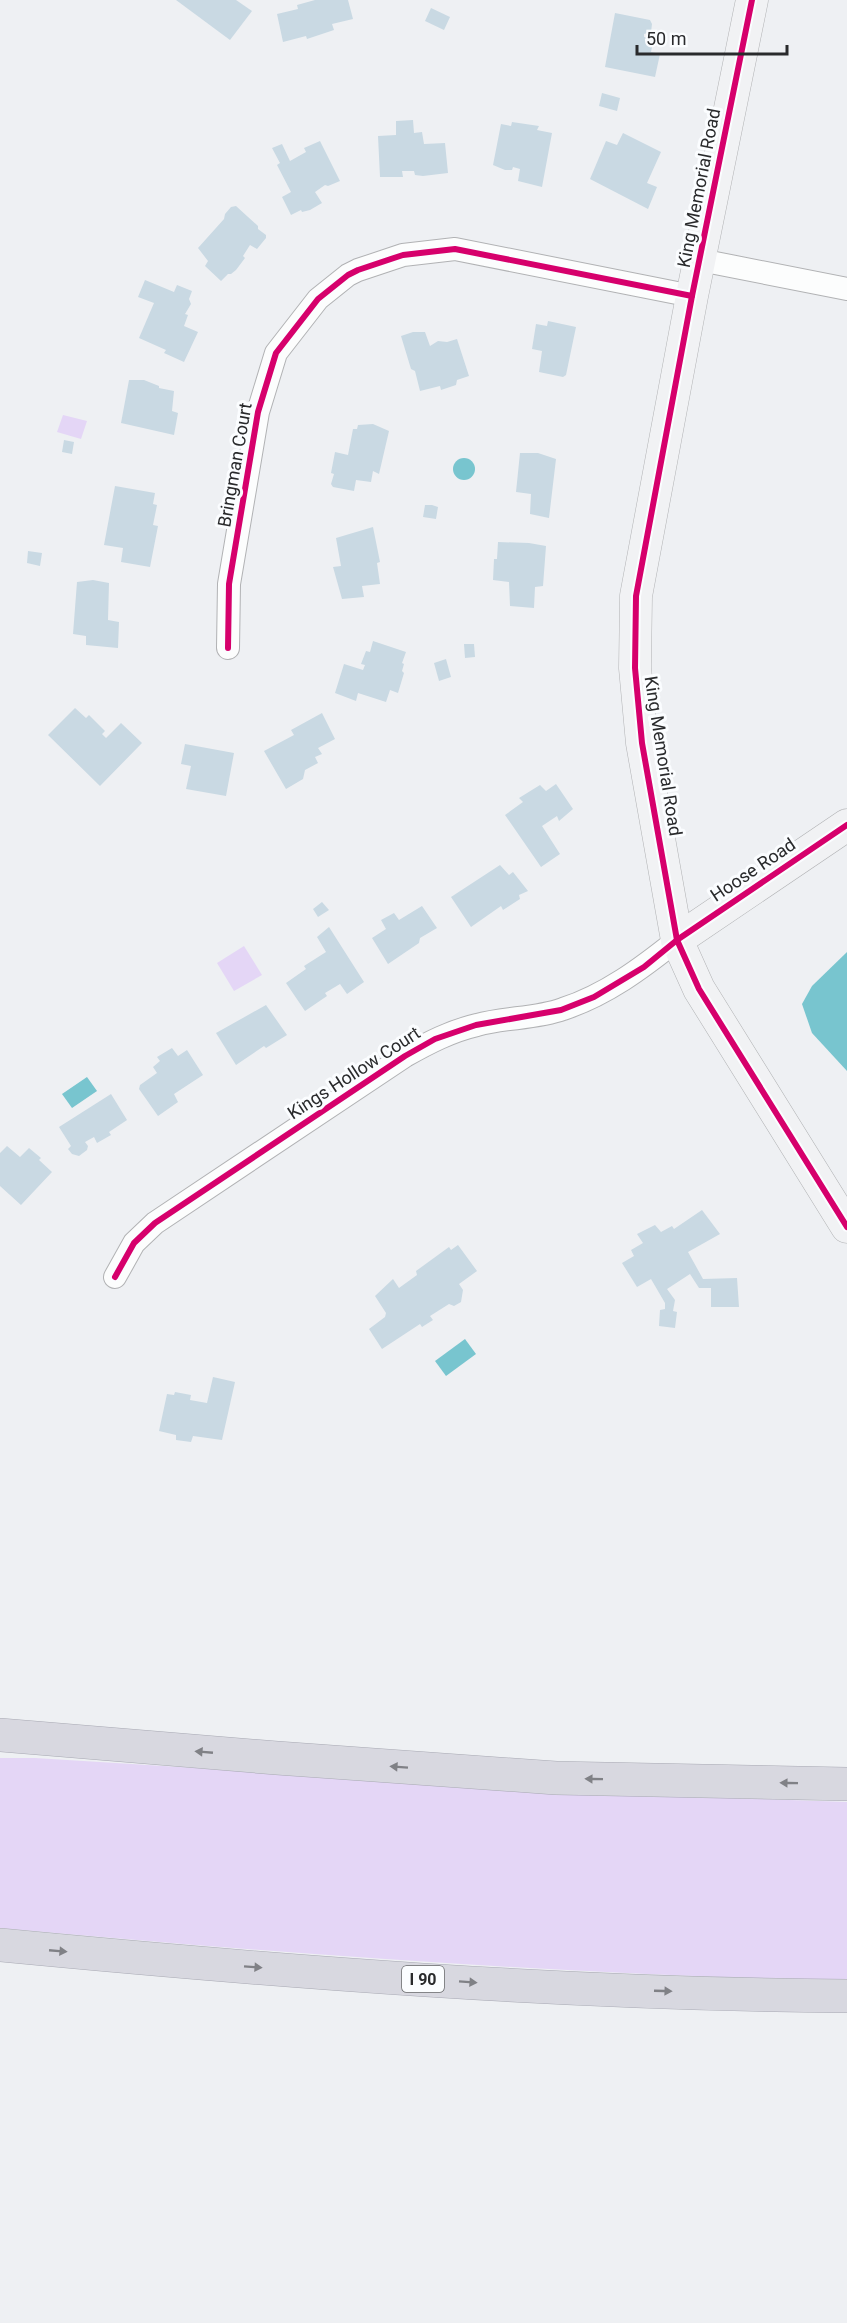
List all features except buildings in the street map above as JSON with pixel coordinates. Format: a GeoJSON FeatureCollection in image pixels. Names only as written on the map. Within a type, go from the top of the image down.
{"type":"FeatureCollection","features":[{"type":"Feature","properties":{"kind":"highway"},"geometry":{"type":"LineString","coordinates":[[0,1736],[556,1778],[847,1784]]}},
{"type":"Feature","properties":{"kind":"highway","name":"I 90"},"geometry":{"type":"LineString","coordinates":[[0,1945],[327,1973],[537,1986],[847,1996]]}},
{"type":"Feature","properties":{"kind":"street","name":"King Memorial Road"},"geometry":{"type":"LineString","coordinates":[[752,0],[692,296],[636,596],[635,668],[642,743],[677,940],[699,989],[847,1227]]}},
{"type":"Feature","properties":{"kind":"street","name":"Bringman Court"},"geometry":{"type":"LineString","coordinates":[[228,648],[229,584],[258,412],[276,353],[318,299],[348,275],[403,255],[455,249],[692,296]]}},
{"type":"Feature","properties":{"kind":"street"},"geometry":{"type":"LineString","coordinates":[[700,260],[847,290]]}},
{"type":"Feature","properties":{"kind":"street","name":"Hoose Road"},"geometry":{"type":"LineString","coordinates":[[677,940],[847,825]]}},
{"type":"Feature","properties":{"kind":"street","name":"Kings Hollow Court"},"geometry":{"type":"LineString","coordinates":[[116,1277],[134,1243],[155,1223],[405,1056],[435,1039],[476,1025],[561,1010],[594,997],[644,967],[677,940]]}},
{"type":"Feature","properties":{"kind":"shaded area"},"geometry":{"type":"Polygon","coordinates":[[[63,415],[87,421],[81,439],[57,432],[63,415]]]}},
{"type":"Feature","properties":{"kind":"shaded area"},"geometry":{"type":"Polygon","coordinates":[[[244,946],[262,975],[234,991],[217,963],[244,946]]]}},
{"type":"Feature","properties":{"kind":"shaded area"},"geometry":{"type":"Polygon","coordinates":[[[0,1758],[35,1758],[598,1793],[847,1802],[847,1981],[423,1962],[0,1928],[0,1758]]]}},
{"type":"Feature","properties":{"kind":"water"},"geometry":{"type":"Polygon","coordinates":[[[464,458],[472,461],[475,469],[472,477],[464,480],[456,477],[453,469],[456,461],[464,458]]]}},
{"type":"Feature","properties":{"kind":"water"},"geometry":{"type":"Polygon","coordinates":[[[847,952],[847,1071],[812,1033],[802,1004],[812,986],[847,952]]]}},
{"type":"Feature","properties":{"kind":"water"},"geometry":{"type":"Polygon","coordinates":[[[87,1077],[97,1091],[72,1108],[62,1094],[87,1077]]]}},
{"type":"Feature","properties":{"kind":"water"},"geometry":{"type":"Polygon","coordinates":[[[465,1339],[476,1354],[446,1376],[435,1361],[465,1339]]]}},
{"type":"Feature","properties":{"kind":"cycle path"},"geometry":{"type":"LineString","coordinates":[[752,0],[692,296],[636,596],[635,668],[642,743],[677,940],[699,989],[847,1227]]}},
{"type":"Feature","properties":{"kind":"cycle path"},"geometry":{"type":"LineString","coordinates":[[228,648],[229,584],[258,412],[276,353],[318,299],[348,275],[403,255],[455,249],[692,296]]}},
{"type":"Feature","properties":{"kind":"cycle path"},"geometry":{"type":"LineString","coordinates":[[115,1277],[134,1243],[155,1223],[405,1056],[435,1039],[476,1025],[561,1010],[594,997],[644,967],[677,940],[847,825]]}}]}
